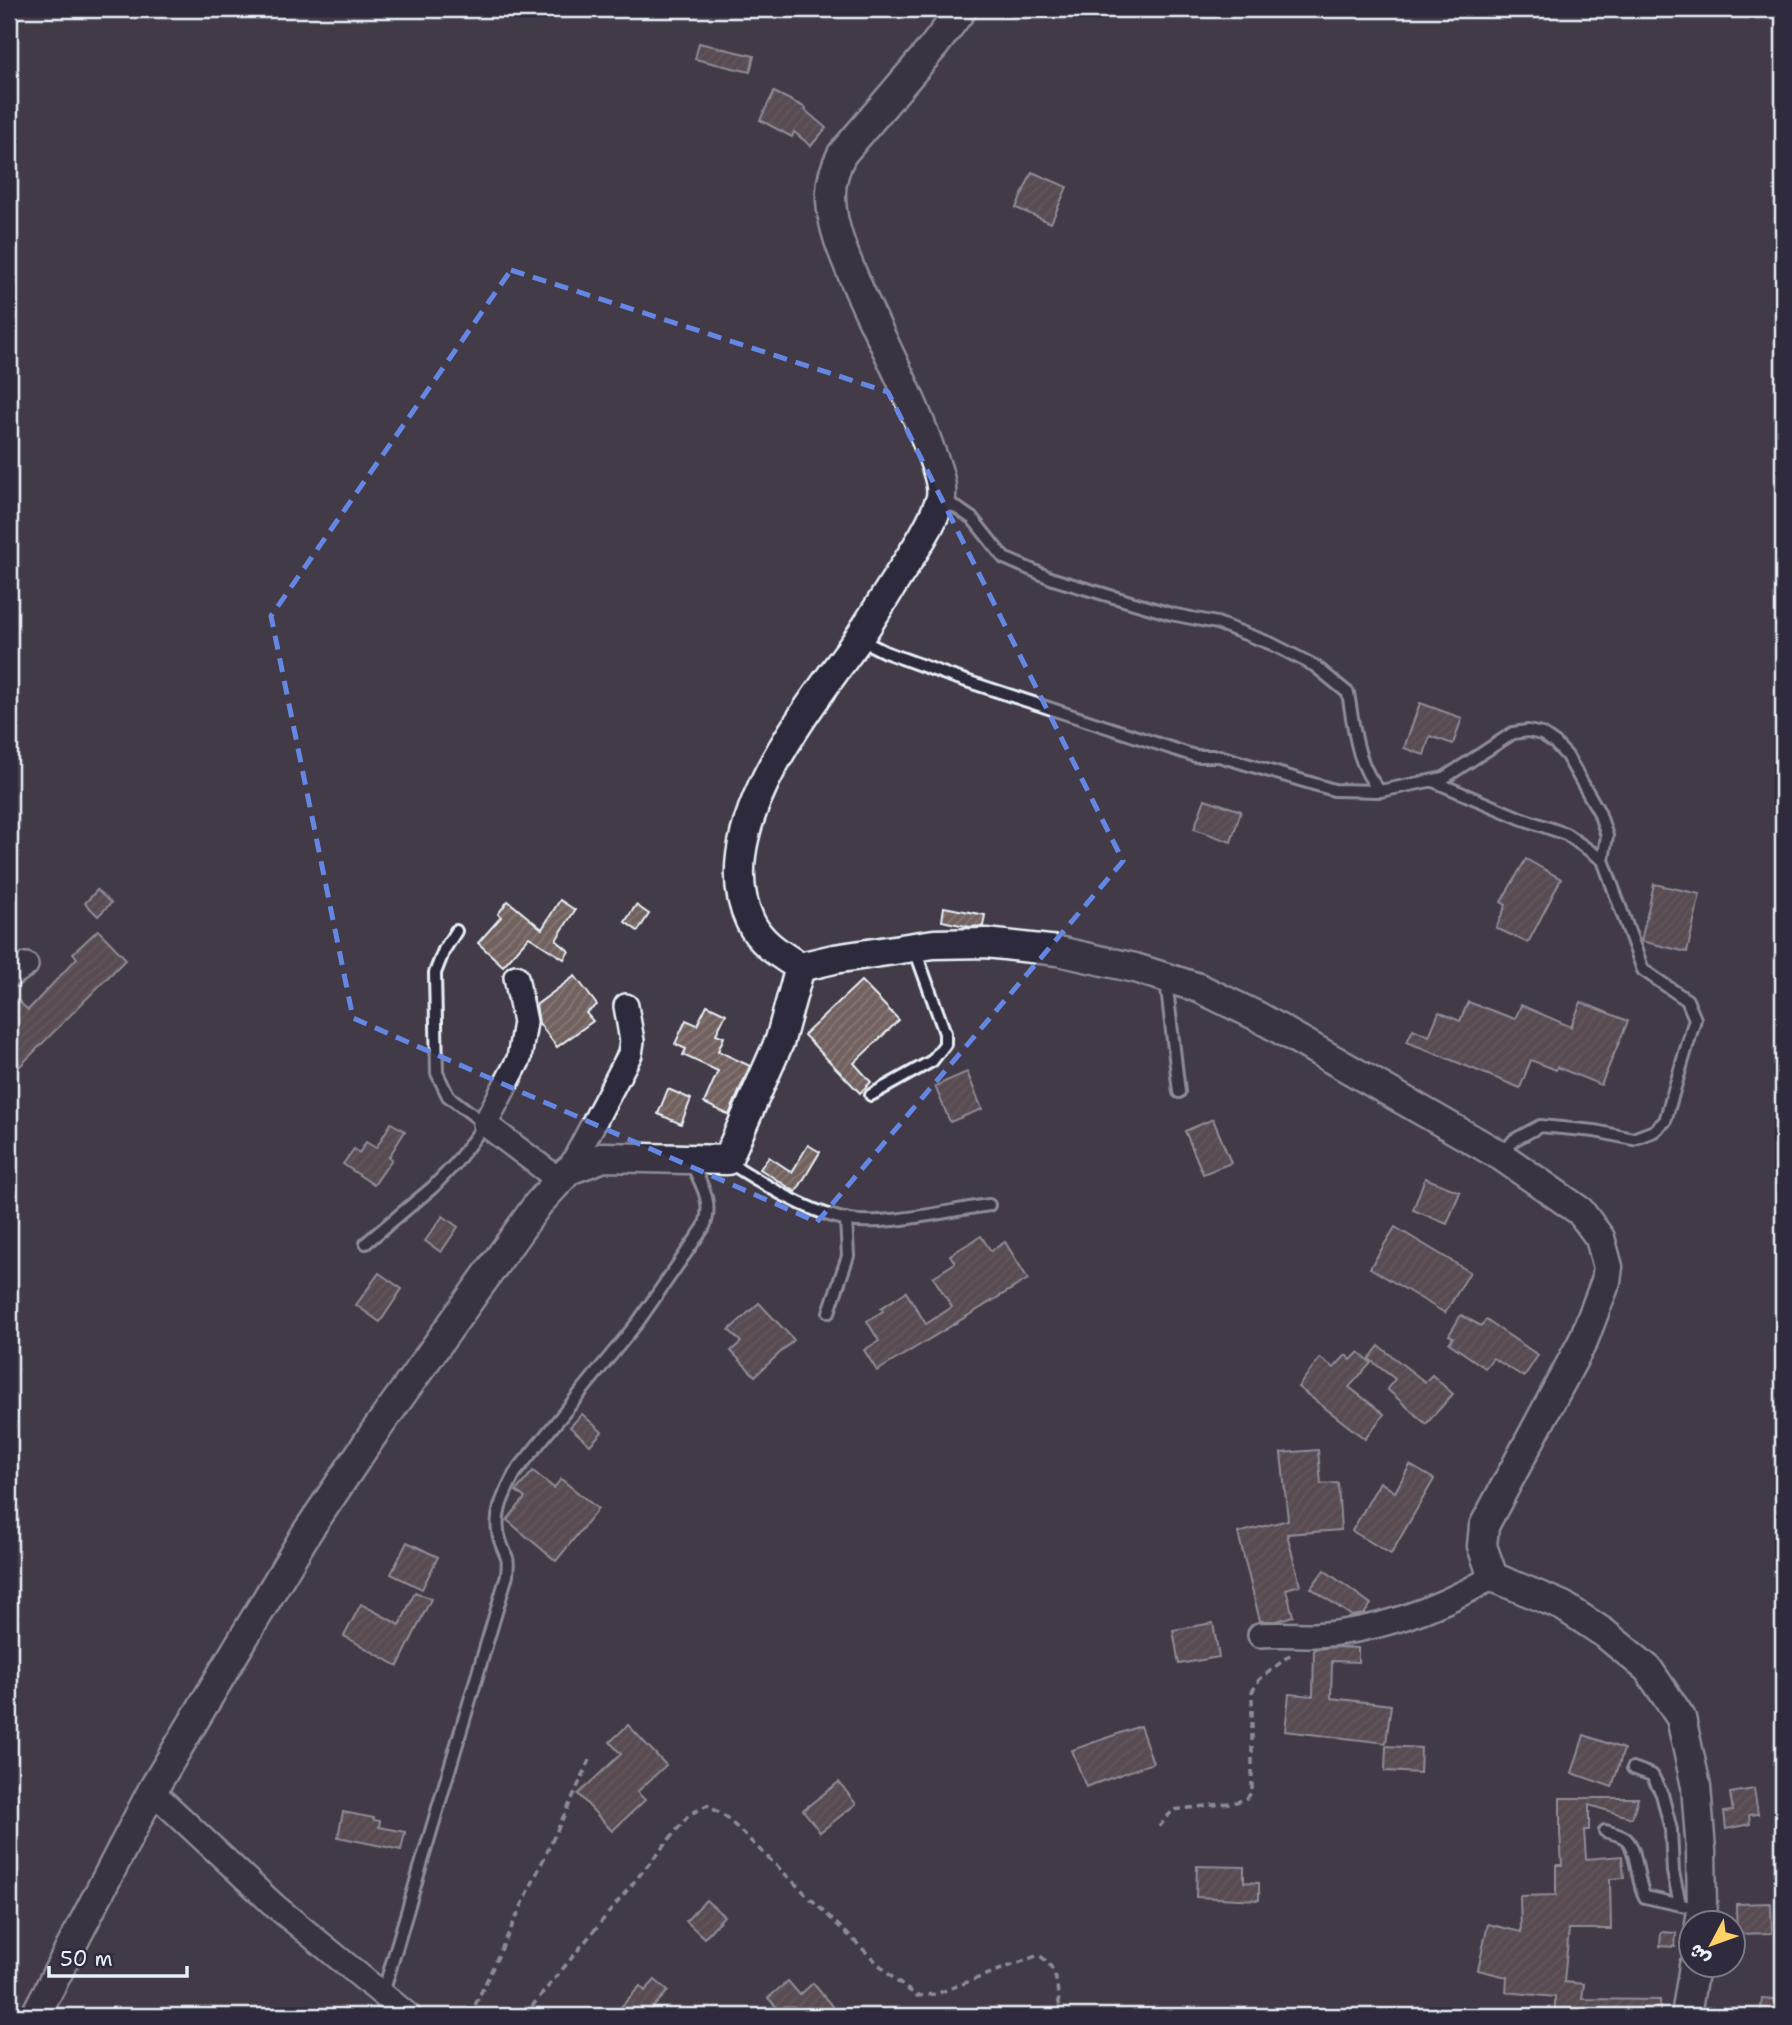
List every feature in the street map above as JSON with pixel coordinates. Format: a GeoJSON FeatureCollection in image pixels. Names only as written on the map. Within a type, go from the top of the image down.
{"type":"FeatureCollection","features":[{"type":"Feature","properties":{"kind":"street"},"geometry":{"type":"LineString","coordinates":[[962,9],[842,154],[833,172],[831,200],[836,231],[852,274],[920,420],[936,467],[942,498],[923,537],[858,639],[813,699],[777,755],[750,819],[739,856],[740,892],[750,923],[772,949],[800,967],[834,959],[934,944],[986,943],[1058,951],[1135,968],[1199,988],[1257,1016],[1501,1156],[1580,1212],[1600,1238],[1608,1267],[1606,1281],[1583,1341],[1484,1526],[1482,1546],[1493,1577],[1563,1606],[1604,1633],[1648,1669],[1681,1718],[1696,1786],[1701,1851],[1694,1910]]}},
{"type":"Feature","properties":{"kind":"street"},"geometry":{"type":"LineString","coordinates":[[564,1175],[604,1157],[727,1160],[780,1040],[800,967]]}},
{"type":"Feature","properties":{"kind":"street"},"geometry":{"type":"LineString","coordinates":[[516,977],[525,1022],[519,1059],[485,1124],[564,1175]]}},
{"type":"Feature","properties":{"kind":"street"},"geometry":{"type":"LineString","coordinates":[[35,2016],[152,1791],[307,1532],[538,1204],[564,1175],[630,1054],[632,1041],[626,1006]]}},
{"type":"Feature","properties":{"kind":"street"},"geometry":{"type":"LineString","coordinates":[[1260,1634],[1315,1635],[1374,1627],[1457,1598],[1493,1577]]}},
{"type":"Feature","properties":{"kind":"street"},"geometry":{"type":"LineString","coordinates":[[152,1791],[275,1906],[409,2016]]}},
{"type":"Feature","properties":{"kind":"street"},"geometry":{"type":"LineString","coordinates":[[1686,2016],[1691,1980]]}},
{"type":"Feature","properties":{"kind":"lane"},"geometry":{"type":"LineString","coordinates":[[942,498],[973,519],[1004,558],[1053,579],[1123,601],[1217,623],[1272,644],[1314,666],[1348,693],[1359,755],[1367,775],[1380,791]]}},
{"type":"Feature","properties":{"kind":"lane"},"geometry":{"type":"LineString","coordinates":[[858,639],[948,675],[1195,756],[1219,756],[1334,790],[1380,791],[1433,781],[1454,773],[1513,733],[1528,731],[1542,734],[1555,743],[1567,756],[1598,813],[1607,836],[1603,860],[1643,970],[1687,1000],[1695,1019],[1665,1121],[1654,1130],[1633,1139],[1595,1131],[1541,1126],[1514,1140],[1501,1156]]}},
{"type":"Feature","properties":{"kind":"lane"},"geometry":{"type":"LineString","coordinates":[[1433,781],[1520,818],[1566,834],[1603,860]]}},
{"type":"Feature","properties":{"kind":"lane"},"geometry":{"type":"LineString","coordinates":[[366,1242],[433,1187],[485,1124],[448,1096],[437,1073],[435,973],[444,950],[456,931]]}},
{"type":"Feature","properties":{"kind":"lane"},"geometry":{"type":"LineString","coordinates":[[872,1095],[932,1061],[945,1044],[945,1032],[914,947]]}},
{"type":"Feature","properties":{"kind":"lane"},"geometry":{"type":"LineString","coordinates":[[1166,978],[1179,1092]]}},
{"type":"Feature","properties":{"kind":"lane"},"geometry":{"type":"LineString","coordinates":[[382,1996],[507,1575],[509,1556],[500,1543],[497,1523],[502,1499],[515,1472],[638,1322],[704,1227],[708,1218],[707,1199],[688,1159]]}},
{"type":"Feature","properties":{"kind":"lane"},"geometry":{"type":"LineString","coordinates":[[727,1160],[782,1194],[846,1220],[878,1221],[989,1205]]}},
{"type":"Feature","properties":{"kind":"lane"},"geometry":{"type":"LineString","coordinates":[[829,1312],[848,1256],[846,1220]]}},
{"type":"Feature","properties":{"kind":"lane"},"geometry":{"type":"LineString","coordinates":[[1633,1768],[1652,1775],[1662,1794],[1671,1830],[1673,1872],[1692,1910]]}},
{"type":"Feature","properties":{"kind":"lane"},"geometry":{"type":"LineString","coordinates":[[1605,1831],[1624,1838],[1632,1846],[1639,1886],[1645,1897],[1684,1910]]}},
{"type":"Feature","properties":{"kind":"path"},"geometry":{"type":"LineString","coordinates":[[1158,1827],[1173,1810],[1237,1802],[1247,1798],[1252,1792],[1252,1692],[1259,1680],[1315,1635]]}},
{"type":"Feature","properties":{"kind":"path"},"geometry":{"type":"LineString","coordinates":[[470,2016],[590,1760]]}},
{"type":"Feature","properties":{"kind":"path"},"geometry":{"type":"LineString","coordinates":[[524,2016],[689,1815],[707,1805],[727,1818],[895,1980],[917,1996],[936,1994],[1039,1955],[1051,1964],[1057,1982],[1062,2016]]}},
{"type":"Feature","properties":{"kind":"highlighted area"},"geometry":{"type":"Polygon","coordinates":[[[511,270],[888,392],[1123,861],[817,1222],[353,1018],[271,616],[511,270]]]}},
{"type":"Feature","properties":{"kind":"building"},"geometry":{"type":"Polygon","coordinates":[[[699,43],[754,56],[750,72],[695,59],[699,43]]]}},
{"type":"Feature","properties":{"kind":"building"},"geometry":{"type":"Polygon","coordinates":[[[774,92],[806,108],[805,110],[826,128],[811,146],[794,132],[792,137],[760,120],[774,92]]]}},
{"type":"Feature","properties":{"kind":"building"},"geometry":{"type":"Polygon","coordinates":[[[1032,172],[1067,187],[1051,223],[1016,208],[1032,172]]]}},
{"type":"Feature","properties":{"kind":"building"},"geometry":{"type":"Polygon","coordinates":[[[1420,703],[1462,718],[1453,744],[1430,736],[1424,755],[1404,748],[1420,703]]]}},
{"type":"Feature","properties":{"kind":"building"},"geometry":{"type":"Polygon","coordinates":[[[1205,799],[1241,811],[1231,842],[1194,829],[1205,799]]]}},
{"type":"Feature","properties":{"kind":"building"},"geometry":{"type":"Polygon","coordinates":[[[1526,859],[1561,879],[1528,943],[1496,928],[1506,905],[1501,902],[1526,859]]]}},
{"type":"Feature","properties":{"kind":"building"},"geometry":{"type":"Polygon","coordinates":[[[1654,884],[1700,894],[1687,952],[1641,941],[1654,884]]]}},
{"type":"Feature","properties":{"kind":"building"},"geometry":{"type":"Polygon","coordinates":[[[97,890],[111,903],[98,916],[85,903],[97,890]]]}},
{"type":"Feature","properties":{"kind":"building"},"geometry":{"type":"Polygon","coordinates":[[[560,900],[575,910],[556,940],[569,951],[564,959],[529,937],[503,966],[478,943],[501,917],[498,914],[508,901],[542,929],[560,900]]]}},
{"type":"Feature","properties":{"kind":"building"},"geometry":{"type":"Polygon","coordinates":[[[636,905],[649,914],[638,931],[625,922],[636,905]]]}},
{"type":"Feature","properties":{"kind":"building"},"geometry":{"type":"Polygon","coordinates":[[[944,907],[985,915],[983,926],[970,927],[942,921],[944,907]]]}},
{"type":"Feature","properties":{"kind":"building"},"geometry":{"type":"Polygon","coordinates":[[[98,930],[126,959],[9,1077],[9,1007],[16,999],[28,1010],[77,958],[73,953],[98,930]]]}},
{"type":"Feature","properties":{"kind":"building"},"geometry":{"type":"Polygon","coordinates":[[[575,976],[597,1005],[586,1013],[593,1021],[557,1047],[539,1023],[536,1005],[575,976]]]}},
{"type":"Feature","properties":{"kind":"building"},"geometry":{"type":"Polygon","coordinates":[[[861,981],[899,1020],[854,1063],[871,1082],[860,1093],[804,1035],[861,981]]]}},
{"type":"Feature","properties":{"kind":"building"},"geometry":{"type":"Polygon","coordinates":[[[1468,1002],[1515,1019],[1521,1005],[1571,1027],[1581,1002],[1628,1021],[1601,1085],[1557,1067],[1556,1070],[1531,1060],[1520,1088],[1407,1042],[1413,1029],[1429,1036],[1439,1012],[1460,1021],[1468,1002]]]}},
{"type":"Feature","properties":{"kind":"building"},"geometry":{"type":"Polygon","coordinates":[[[707,1005],[726,1014],[716,1034],[724,1037],[718,1051],[750,1066],[729,1115],[704,1103],[718,1071],[683,1055],[686,1049],[675,1044],[686,1020],[697,1025],[707,1005]]]}},
{"type":"Feature","properties":{"kind":"building"},"geometry":{"type":"Polygon","coordinates":[[[967,1072],[982,1109],[950,1122],[935,1086],[967,1072]]]}},
{"type":"Feature","properties":{"kind":"building"},"geometry":{"type":"Polygon","coordinates":[[[668,1089],[691,1099],[681,1124],[658,1114],[668,1089]]]}},
{"type":"Feature","properties":{"kind":"building"},"geometry":{"type":"Polygon","coordinates":[[[1213,1119],[1231,1163],[1203,1174],[1185,1131],[1213,1119]]]}},
{"type":"Feature","properties":{"kind":"building"},"geometry":{"type":"Polygon","coordinates":[[[391,1123],[405,1131],[389,1157],[392,1159],[374,1185],[343,1164],[354,1149],[359,1153],[366,1142],[376,1148],[391,1123]]]}},
{"type":"Feature","properties":{"kind":"building"},"geometry":{"type":"Polygon","coordinates":[[[808,1145],[820,1152],[796,1192],[760,1169],[769,1157],[792,1172],[808,1145]]]}},
{"type":"Feature","properties":{"kind":"building"},"geometry":{"type":"Polygon","coordinates":[[[1425,1178],[1460,1192],[1447,1224],[1413,1210],[1425,1178]]]}},
{"type":"Feature","properties":{"kind":"building"},"geometry":{"type":"Polygon","coordinates":[[[443,1216],[458,1227],[441,1252],[425,1241],[443,1216]]]}},
{"type":"Feature","properties":{"kind":"building"},"geometry":{"type":"Polygon","coordinates":[[[1395,1227],[1470,1272],[1445,1313],[1370,1268],[1395,1227]]]}},
{"type":"Feature","properties":{"kind":"building"},"geometry":{"type":"Polygon","coordinates":[[[981,1236],[991,1251],[1005,1242],[1028,1279],[877,1371],[864,1350],[879,1341],[867,1321],[906,1292],[926,1324],[952,1307],[933,1277],[955,1263],[950,1255],[981,1236]]]}},
{"type":"Feature","properties":{"kind":"building"},"geometry":{"type":"Polygon","coordinates":[[[379,1273],[402,1289],[380,1322],[356,1305],[379,1273]]]}},
{"type":"Feature","properties":{"kind":"building"},"geometry":{"type":"Polygon","coordinates":[[[759,1303],[794,1340],[755,1376],[731,1351],[741,1342],[729,1330],[759,1303]]]}},
{"type":"Feature","properties":{"kind":"building"},"geometry":{"type":"Polygon","coordinates":[[[1461,1315],[1481,1326],[1486,1320],[1538,1355],[1524,1377],[1493,1358],[1485,1368],[1449,1343],[1453,1337],[1449,1335],[1461,1315]]]}},
{"type":"Feature","properties":{"kind":"building"},"geometry":{"type":"Polygon","coordinates":[[[1379,1346],[1425,1382],[1432,1375],[1453,1394],[1426,1424],[1387,1389],[1395,1379],[1369,1359],[1379,1346]]]}},
{"type":"Feature","properties":{"kind":"building"},"geometry":{"type":"Polygon","coordinates":[[[1359,1352],[1371,1363],[1349,1387],[1384,1414],[1365,1439],[1298,1387],[1320,1358],[1334,1368],[1346,1355],[1351,1360],[1359,1352]]]}},
{"type":"Feature","properties":{"kind":"building"},"geometry":{"type":"Polygon","coordinates":[[[582,1414],[602,1432],[590,1445],[570,1427],[582,1414]]]}},
{"type":"Feature","properties":{"kind":"building"},"geometry":{"type":"Polygon","coordinates":[[[1318,1450],[1321,1484],[1338,1483],[1341,1530],[1287,1534],[1300,1585],[1286,1589],[1293,1616],[1276,1621],[1260,1621],[1238,1533],[1288,1520],[1281,1453],[1318,1450]]]}},
{"type":"Feature","properties":{"kind":"building"},"geometry":{"type":"Polygon","coordinates":[[[1410,1465],[1434,1479],[1391,1554],[1352,1531],[1380,1482],[1395,1492],[1410,1465]]]}},
{"type":"Feature","properties":{"kind":"building"},"geometry":{"type":"Polygon","coordinates":[[[533,1471],[554,1488],[561,1479],[598,1509],[556,1561],[507,1520],[525,1498],[516,1491],[533,1471]]]}},
{"type":"Feature","properties":{"kind":"building"},"geometry":{"type":"Polygon","coordinates":[[[407,1542],[438,1557],[422,1589],[391,1574],[407,1542]]]}},
{"type":"Feature","properties":{"kind":"building"},"geometry":{"type":"Polygon","coordinates":[[[1324,1570],[1371,1604],[1364,1614],[1352,1616],[1311,1588],[1324,1570]]]}},
{"type":"Feature","properties":{"kind":"building"},"geometry":{"type":"Polygon","coordinates":[[[415,1592],[431,1599],[398,1666],[344,1636],[361,1604],[400,1625],[415,1592]]]}},
{"type":"Feature","properties":{"kind":"building"},"geometry":{"type":"Polygon","coordinates":[[[1213,1623],[1219,1657],[1179,1664],[1173,1630],[1213,1623]]]}},
{"type":"Feature","properties":{"kind":"building"},"geometry":{"type":"Polygon","coordinates":[[[1358,1648],[1358,1662],[1332,1661],[1331,1698],[1391,1705],[1386,1743],[1285,1731],[1289,1694],[1313,1696],[1314,1649],[1358,1648]]]}},
{"type":"Feature","properties":{"kind":"building"},"geometry":{"type":"Polygon","coordinates":[[[628,1725],[666,1765],[637,1792],[645,1800],[612,1831],[578,1794],[621,1754],[610,1742],[628,1725]]]}},
{"type":"Feature","properties":{"kind":"building"},"geometry":{"type":"Polygon","coordinates":[[[1140,1726],[1153,1763],[1086,1787],[1072,1750],[1140,1726]]]}},
{"type":"Feature","properties":{"kind":"building"},"geometry":{"type":"Polygon","coordinates":[[[1584,1735],[1624,1749],[1612,1787],[1572,1773],[1584,1735]]]}},
{"type":"Feature","properties":{"kind":"building"},"geometry":{"type":"Polygon","coordinates":[[[1386,1746],[1421,1748],[1420,1773],[1385,1771],[1386,1746]]]}},
{"type":"Feature","properties":{"kind":"building"},"geometry":{"type":"Polygon","coordinates":[[[839,1782],[856,1804],[820,1832],[803,1810],[839,1782]]]}},
{"type":"Feature","properties":{"kind":"building"},"geometry":{"type":"Polygon","coordinates":[[[1754,1789],[1758,1814],[1749,1815],[1750,1824],[1726,1829],[1724,1812],[1733,1811],[1730,1793],[1754,1789]]]}},
{"type":"Feature","properties":{"kind":"building"},"geometry":{"type":"Polygon","coordinates":[[[1560,1798],[1638,1798],[1632,1818],[1589,1805],[1589,1830],[1584,1830],[1586,1859],[1622,1856],[1624,1878],[1610,1879],[1611,1929],[1569,1929],[1564,1982],[1584,1984],[1582,1999],[1660,2000],[1660,2016],[1555,2016],[1555,1997],[1506,1992],[1507,1977],[1478,1970],[1488,1924],[1521,1932],[1520,1896],[1556,1895],[1556,1865],[1562,1865],[1560,1798]]]}},
{"type":"Feature","properties":{"kind":"building"},"geometry":{"type":"Polygon","coordinates":[[[343,1812],[374,1818],[380,1821],[379,1827],[405,1832],[401,1850],[338,1837],[343,1812]]]}},
{"type":"Feature","properties":{"kind":"building"},"geometry":{"type":"Polygon","coordinates":[[[1197,1866],[1244,1867],[1244,1882],[1259,1883],[1259,1900],[1196,1897],[1197,1866]]]}},
{"type":"Feature","properties":{"kind":"building"},"geometry":{"type":"Polygon","coordinates":[[[706,1900],[724,1916],[704,1938],[686,1921],[706,1900]]]}},
{"type":"Feature","properties":{"kind":"building"},"geometry":{"type":"Polygon","coordinates":[[[1771,1903],[1772,1933],[1746,1934],[1746,1910],[1736,1910],[1736,1904],[1771,1903]]]}},
{"type":"Feature","properties":{"kind":"building"},"geometry":{"type":"Polygon","coordinates":[[[1661,1932],[1676,1933],[1675,1947],[1660,1946],[1661,1932]]]}},
{"type":"Feature","properties":{"kind":"building"},"geometry":{"type":"Polygon","coordinates":[[[655,1980],[668,1991],[645,2016],[617,2016],[623,2010],[620,2008],[640,1986],[645,1991],[655,1980]]]}},
{"type":"Feature","properties":{"kind":"building"},"geometry":{"type":"Polygon","coordinates":[[[788,1981],[800,1995],[813,1983],[840,2016],[785,2016],[768,1998],[788,1981]]]}},
{"type":"Feature","properties":{"kind":"building"},"geometry":{"type":"Polygon","coordinates":[[[1762,1998],[1783,2000],[1783,2016],[1760,2016],[1762,1998]]]}}]}
